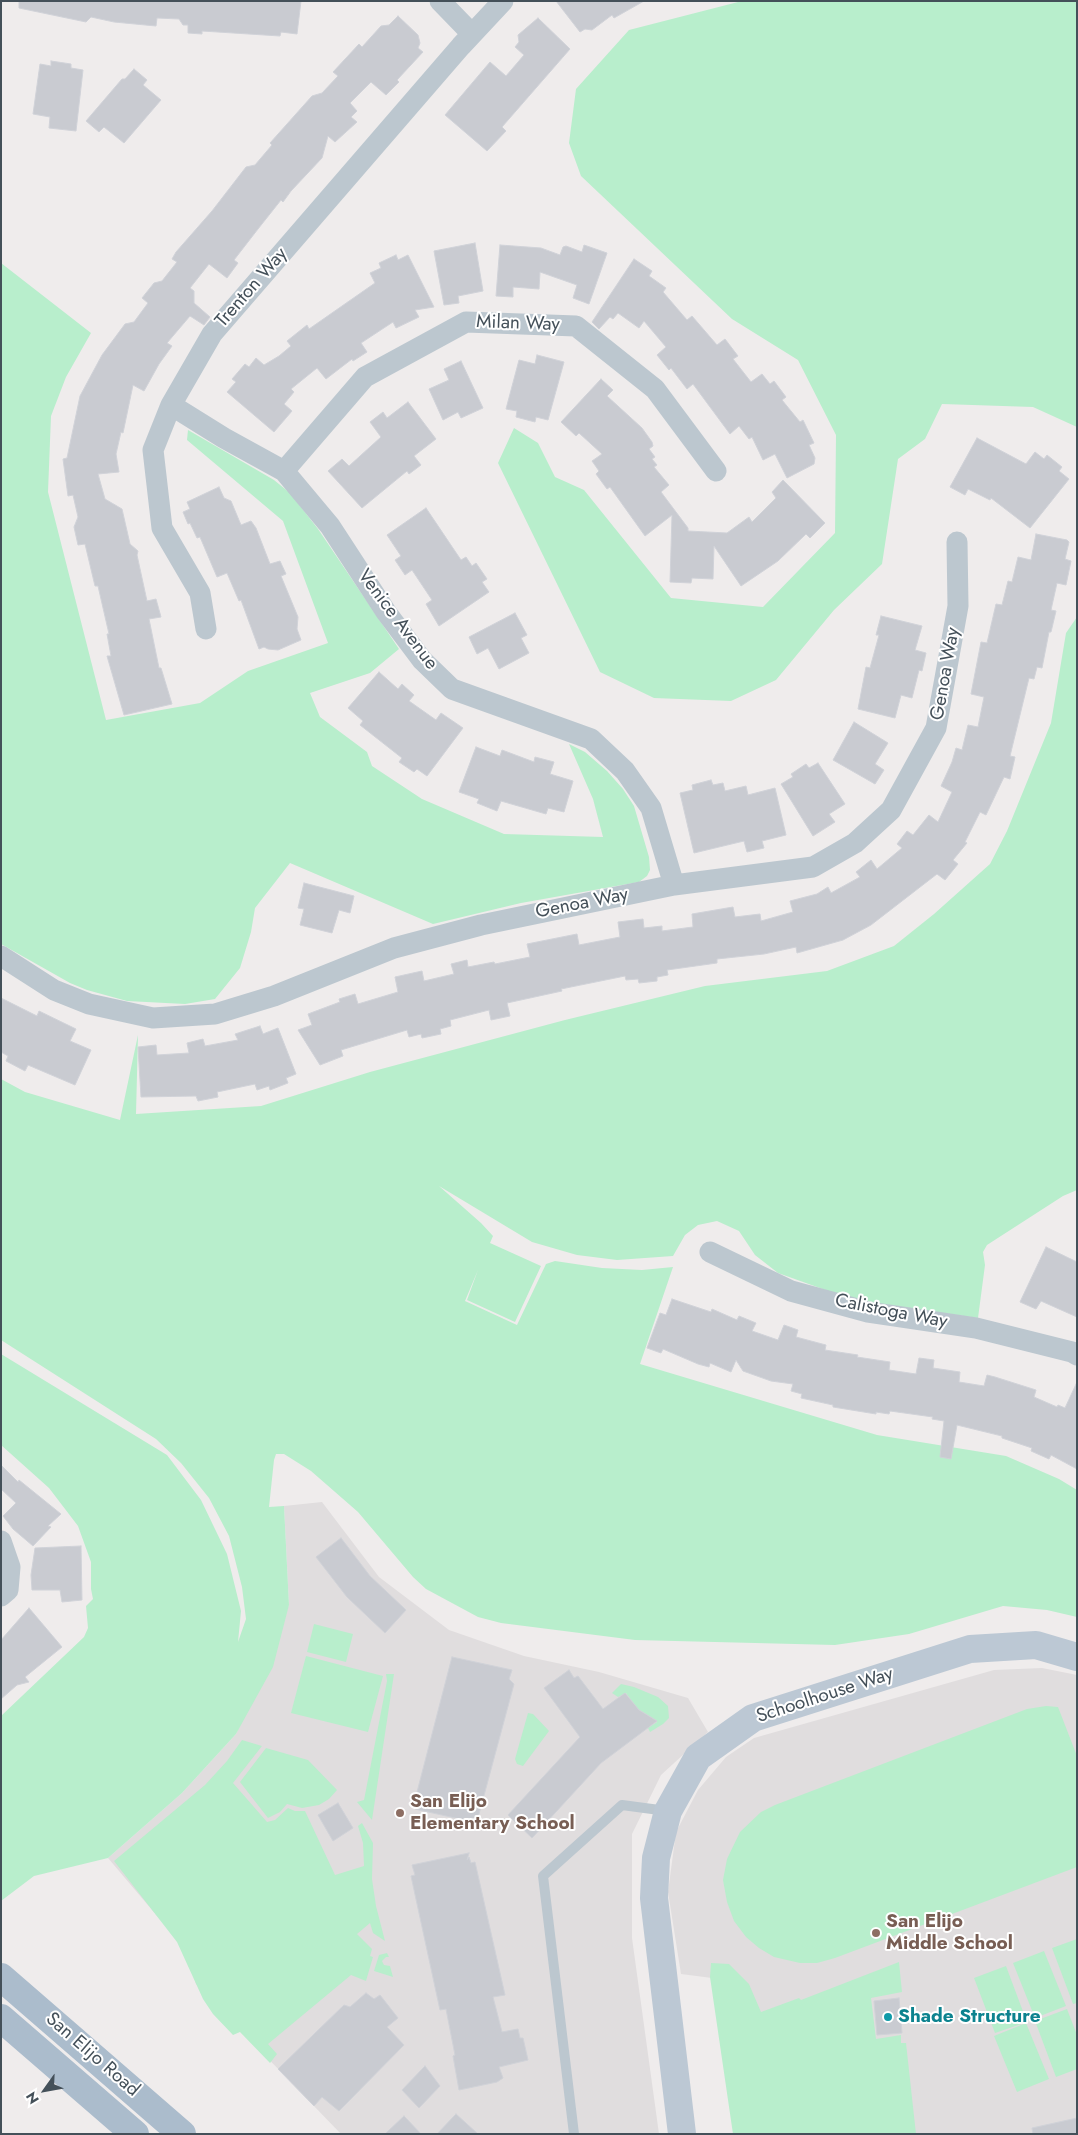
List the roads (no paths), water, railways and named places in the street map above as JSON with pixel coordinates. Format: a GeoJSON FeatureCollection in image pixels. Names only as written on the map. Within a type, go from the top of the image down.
{"type":"FeatureCollection","features":[{"type":"Feature","properties":{"kind":"main road","name":"San Elijo Road"},"geometry":{"type":"LineString","coordinates":[[1,1977],[182,2134]]}},
{"type":"Feature","properties":{"kind":"main road","name":"San Elijo Road"},"geometry":{"type":"LineString","coordinates":[[1,2018],[135,2134]]}},
{"type":"Feature","properties":{"kind":"street"},"geometry":{"type":"LineString","coordinates":[[440,1],[472,34]]}},
{"type":"Feature","properties":{"kind":"street","name":"Trenton Way"},"geometry":{"type":"LineString","coordinates":[[206,629],[200,593],[162,528],[153,450],[171,405],[212,334],[472,34],[503,1]]}},
{"type":"Feature","properties":{"kind":"street","name":"Milan Way"},"geometry":{"type":"LineString","coordinates":[[284,471],[365,377],[466,322],[576,326],[655,389],[716,471]]}},
{"type":"Feature","properties":{"kind":"street","name":"Venice Avenue"},"geometry":{"type":"LineString","coordinates":[[171,405],[224,438],[284,471],[330,526],[386,612],[422,660],[452,689],[591,739],[625,772],[651,808],[674,886]]}},
{"type":"Feature","properties":{"kind":"street","name":"Genoa Way"},"geometry":{"type":"LineString","coordinates":[[1,956],[54,990],[89,1004],[153,1018],[214,1014],[274,996],[394,948],[481,925],[674,886],[813,867],[855,843],[891,810],[936,728],[958,606],[957,542]]}},
{"type":"Feature","properties":{"kind":"street","name":"Calistoga Way"},"geometry":{"type":"LineString","coordinates":[[710,1252],[791,1291],[868,1312],[976,1328],[1072,1352],[1077,1355]]}},
{"type":"Feature","properties":{"kind":"street"},"geometry":{"type":"LineString","coordinates":[[1,1541],[10,1566],[8,1590],[1,1596]]}},
{"type":"Feature","properties":{"kind":"street","name":"Schoolhouse Way"},"geometry":{"type":"LineString","coordinates":[[682,2134],[654,1898],[656,1858],[668,1811],[698,1757],[753,1718],[970,1649],[1036,1645],[1077,1657]]}},
{"type":"Feature","properties":{"kind":"lane"},"geometry":{"type":"LineString","coordinates":[[574,2134],[543,1876],[622,1806],[668,1811]]}},
{"type":"Feature","properties":{"kind":"place","name":"San Elijo Elementary School"},"geometry":{"type":"Point","coordinates":[400,1813]}},
{"type":"Feature","properties":{"kind":"place","name":"San Elijo Middle School"},"geometry":{"type":"Point","coordinates":[876,1933]}},
{"type":"Feature","properties":{"kind":"place","name":"Shade Structure"},"geometry":{"type":"Point","coordinates":[888,2017]}}]}
